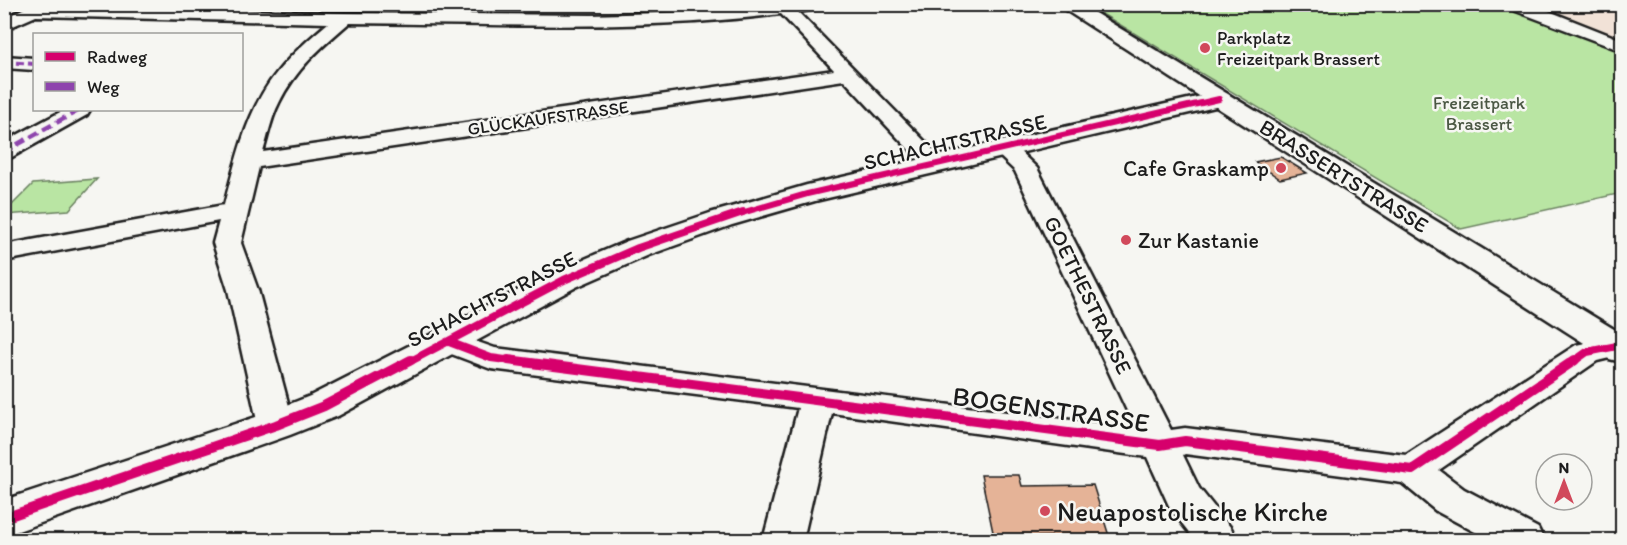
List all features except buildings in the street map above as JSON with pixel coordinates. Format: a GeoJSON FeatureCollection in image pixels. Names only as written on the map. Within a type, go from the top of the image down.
{"type":"FeatureCollection","features":[{"type":"Feature","properties":{"kind":"street"},"geometry":{"type":"LineString","coordinates":[[4,25],[41,8],[345,18],[661,20],[721,16],[818,4]]}},
{"type":"Feature","properties":{"kind":"street","name":"BRASSERTSTRASSE"},"geometry":{"type":"LineString","coordinates":[[1065,4],[1620,347]]}},
{"type":"Feature","properties":{"kind":"street"},"geometry":{"type":"LineString","coordinates":[[1514,4],[1623,46]]}},
{"type":"Feature","properties":{"kind":"street"},"geometry":{"type":"LineString","coordinates":[[786,9],[935,164]]}},
{"type":"Feature","properties":{"kind":"street"},"geometry":{"type":"LineString","coordinates":[[276,425],[243,290],[227,243],[248,161],[267,105],[284,76],[310,47],[345,18]]}},
{"type":"Feature","properties":{"kind":"street"},"geometry":{"type":"LineString","coordinates":[[4,62],[33,64]]}},
{"type":"Feature","properties":{"kind":"street","name":"GLÜCKAUFSTRASSE"},"geometry":{"type":"LineString","coordinates":[[248,161],[847,74]]}},
{"type":"Feature","properties":{"kind":"street","name":"SCHACHTSTRASSE"},"geometry":{"type":"LineString","coordinates":[[4,518],[276,425],[324,406],[564,280],[638,248],[721,219],[797,197],[1219,99]]}},
{"type":"Feature","properties":{"kind":"street"},"geometry":{"type":"LineString","coordinates":[[4,152],[77,111]]}},
{"type":"Feature","properties":{"kind":"street","name":"GOETHESTRASSE"},"geometry":{"type":"LineString","coordinates":[[1004,149],[1025,168],[1133,386],[1184,497],[1217,540]]}},
{"type":"Feature","properties":{"kind":"street"},"geometry":{"type":"LineString","coordinates":[[4,253],[234,211]]}},
{"type":"Feature","properties":{"kind":"street","name":"BOGENSTRASSE"},"geometry":{"type":"LineString","coordinates":[[449,342],[491,358],[818,399],[1160,446],[1185,441],[1412,470]]}},
{"type":"Feature","properties":{"kind":"street"},"geometry":{"type":"LineString","coordinates":[[1524,540],[1450,500],[1412,470],[1587,352],[1620,347]]}},
{"type":"Feature","properties":{"kind":"street"},"geometry":{"type":"LineString","coordinates":[[783,540],[818,399]]}},
{"type":"Feature","properties":{"kind":"shaded area"},"geometry":{"type":"Polygon","coordinates":[[[1514,5],[1622,5],[1622,46],[1621,46],[1514,5]]]}},
{"type":"Feature","properties":{"kind":"green space","name":"Freizeitpark Brassert"},"geometry":{"type":"Polygon","coordinates":[[[1087,5],[1514,5],[1622,46],[1622,193],[1461,229],[1087,5]]]}},
{"type":"Feature","properties":{"kind":"green space"},"geometry":{"type":"Polygon","coordinates":[[[97,179],[69,210],[5,215],[5,212],[33,184],[97,179]]]}},
{"type":"Feature","properties":{"kind":"marked path"},"geometry":{"type":"LineString","coordinates":[[4,62],[33,64]]}},
{"type":"Feature","properties":{"kind":"marked path"},"geometry":{"type":"LineString","coordinates":[[4,152],[77,111]]}},
{"type":"Feature","properties":{"kind":"cycle path"},"geometry":{"type":"LineString","coordinates":[[4,518],[276,425],[324,406],[564,280],[638,248],[721,219],[807,194],[1219,99]]}},
{"type":"Feature","properties":{"kind":"cycle path"},"geometry":{"type":"LineString","coordinates":[[449,342],[491,358],[1160,445],[1185,441],[1412,470],[1587,352],[1622,345]]}},
{"type":"Feature","properties":{"kind":"place","name":"Parkplatz Freizeitpark Brassert"},"geometry":{"type":"Point","coordinates":[1205,48]}},
{"type":"Feature","properties":{"kind":"place","name":"Cafe Graskamp"},"geometry":{"type":"Point","coordinates":[1281,168]}},
{"type":"Feature","properties":{"kind":"place","name":"Zur Kastanie"},"geometry":{"type":"Point","coordinates":[1126,240]}},
{"type":"Feature","properties":{"kind":"place","name":"Neuapostolische Kirche"},"geometry":{"type":"Point","coordinates":[1045,511]}}]}
